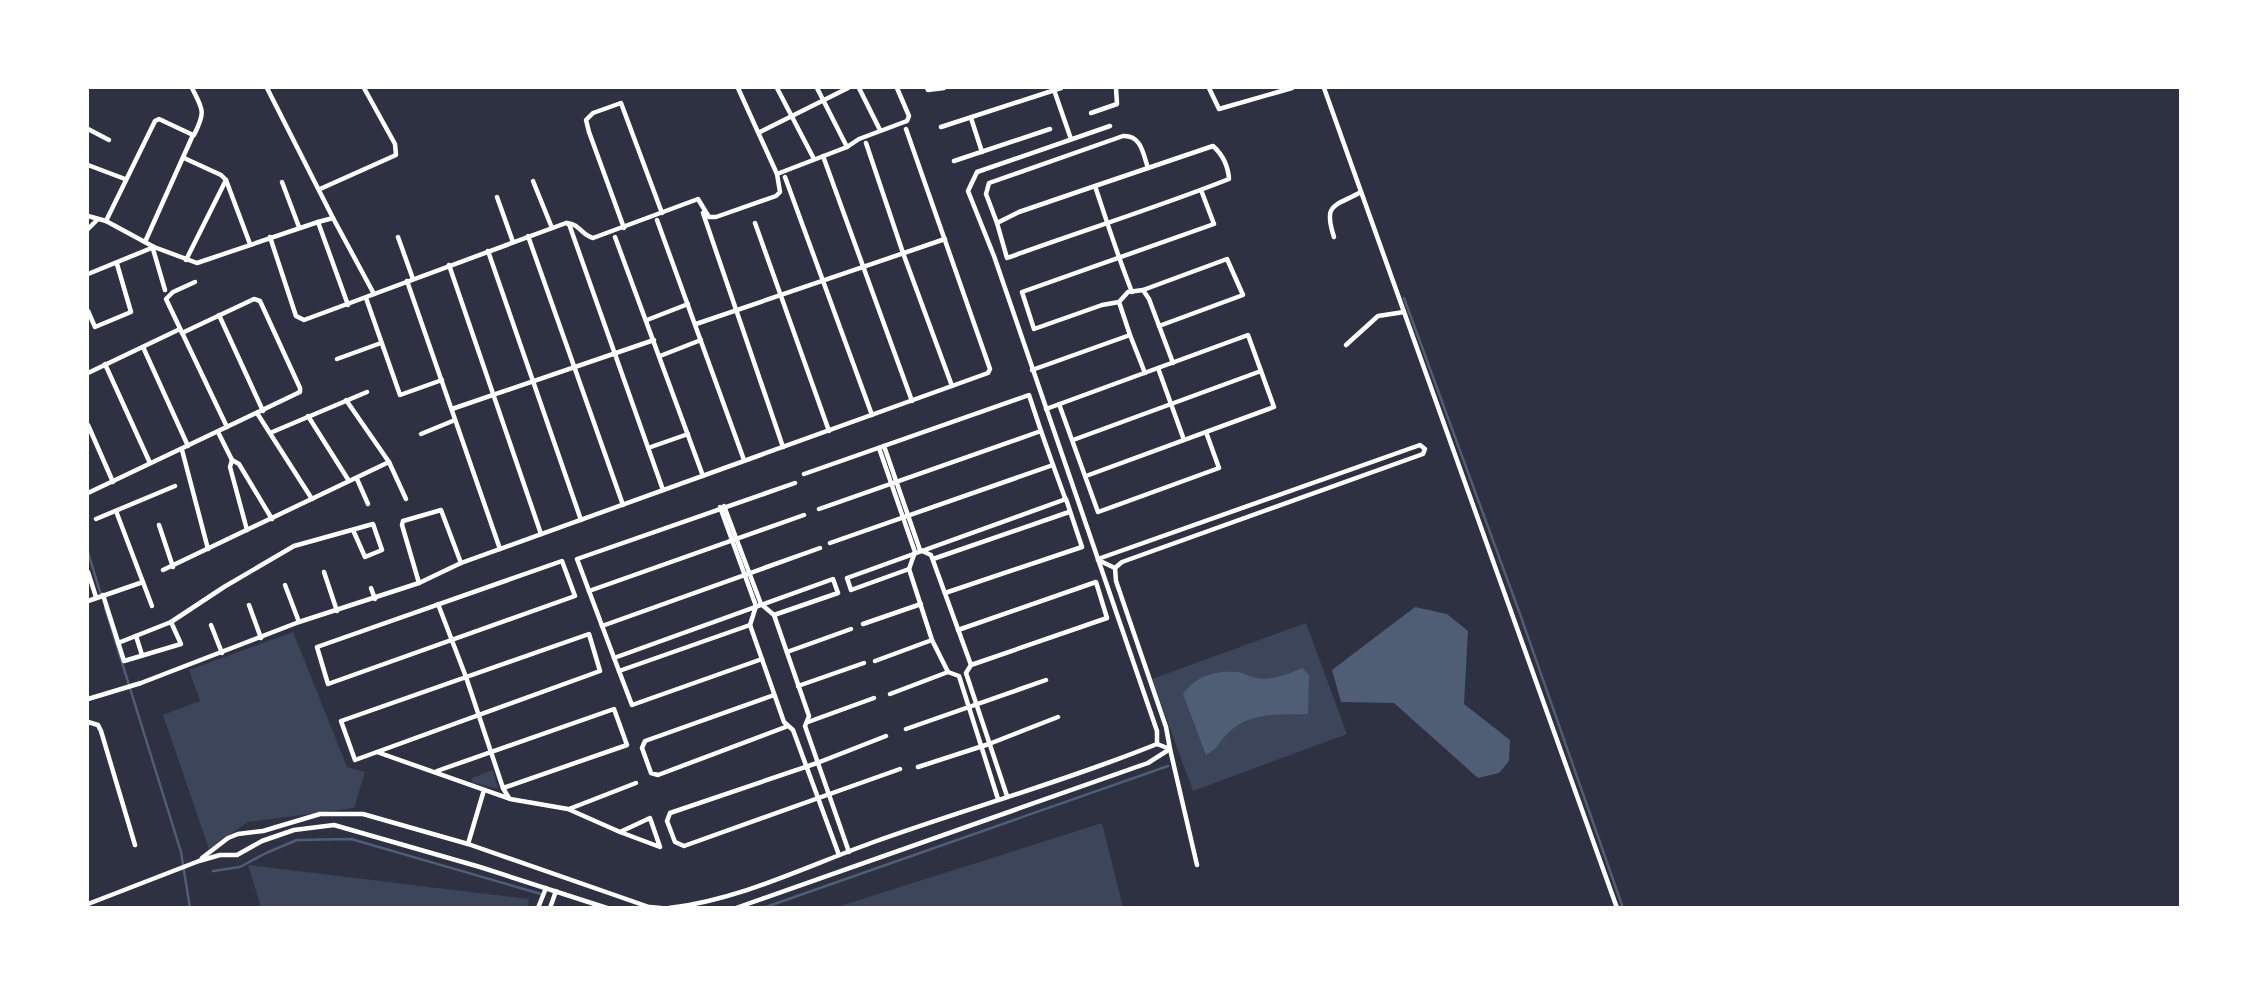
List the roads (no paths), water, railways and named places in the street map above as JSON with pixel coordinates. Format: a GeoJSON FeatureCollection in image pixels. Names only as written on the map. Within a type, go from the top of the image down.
{"type":"FeatureCollection","features":[{"type":"Feature","properties":{"kind":"street"},"geometry":{"type":"LineString","coordinates":[[145,242],[203,117],[202,107],[192,88]]}},
{"type":"Feature","properties":{"kind":"street"},"geometry":{"type":"LineString","coordinates":[[267,88],[374,294]]}},
{"type":"Feature","properties":{"kind":"street"},"geometry":{"type":"LineString","coordinates":[[320,189],[396,155],[395,144],[364,88]]}},
{"type":"Feature","properties":{"kind":"street"},"geometry":{"type":"LineString","coordinates":[[701,206],[709,217],[716,216],[776,196],[780,192],[777,174],[738,88]]}},
{"type":"Feature","properties":{"kind":"street"},"geometry":{"type":"LineString","coordinates":[[777,88],[814,159]]}},
{"type":"Feature","properties":{"kind":"street"},"geometry":{"type":"LineString","coordinates":[[817,88],[847,147]]}},
{"type":"Feature","properties":{"kind":"street"},"geometry":{"type":"LineString","coordinates":[[760,132],[849,88]]}},
{"type":"Feature","properties":{"kind":"street"},"geometry":{"type":"LineString","coordinates":[[859,88],[880,130]]}},
{"type":"Feature","properties":{"kind":"street"},"geometry":{"type":"LineString","coordinates":[[777,174],[907,121],[909,116],[897,88]]}},
{"type":"Feature","properties":{"kind":"street"},"geometry":{"type":"LineString","coordinates":[[927,88],[934,91],[944,88]]}},
{"type":"Feature","properties":{"kind":"street"},"geometry":{"type":"LineString","coordinates":[[941,127],[1061,88]]}},
{"type":"Feature","properties":{"kind":"street"},"geometry":{"type":"LineString","coordinates":[[1091,113],[1116,104],[1116,88]]}},
{"type":"Feature","properties":{"kind":"street"},"geometry":{"type":"LineString","coordinates":[[1209,88],[1219,108],[1292,88]]}},
{"type":"Feature","properties":{"kind":"street"},"geometry":{"type":"LineString","coordinates":[[1324,88],[1617,908]]}},
{"type":"Feature","properties":{"kind":"street"},"geometry":{"type":"LineString","coordinates":[[1054,89],[1071,139]]}},
{"type":"Feature","properties":{"kind":"street"},"geometry":{"type":"LineString","coordinates":[[624,228],[589,132],[586,120],[593,113],[621,103],[662,213]]}},
{"type":"Feature","properties":{"kind":"street"},"geometry":{"type":"LineString","coordinates":[[971,118],[982,152]]}},
{"type":"Feature","properties":{"kind":"street"},"geometry":{"type":"LineString","coordinates":[[106,221],[156,120],[193,135]]}},
{"type":"Feature","properties":{"kind":"street"},"geometry":{"type":"LineString","coordinates":[[1110,126],[976,172],[968,191],[994,256],[1157,731],[1157,744]]}},
{"type":"Feature","properties":{"kind":"street"},"geometry":{"type":"LineString","coordinates":[[88,129],[109,140]]}},
{"type":"Feature","properties":{"kind":"street"},"geometry":{"type":"LineString","coordinates":[[88,699],[141,683],[299,622],[375,599],[461,563],[988,373],[990,369],[906,129]]}},
{"type":"Feature","properties":{"kind":"street"},"geometry":{"type":"LineString","coordinates":[[954,161],[1050,129]]}},
{"type":"Feature","properties":{"kind":"street"},"geometry":{"type":"LineString","coordinates":[[997,223],[1019,212],[1213,146],[1221,153],[1229,179],[1007,258],[986,194],[989,183],[1123,136],[1132,136],[1138,140],[1148,168]]}},
{"type":"Feature","properties":{"kind":"street"},"geometry":{"type":"LineString","coordinates":[[866,144],[952,386]]}},
{"type":"Feature","properties":{"kind":"street"},"geometry":{"type":"LineString","coordinates":[[823,156],[912,401]]}},
{"type":"Feature","properties":{"kind":"street"},"geometry":{"type":"LineString","coordinates":[[184,158],[221,175],[226,180],[250,244]]}},
{"type":"Feature","properties":{"kind":"street"},"geometry":{"type":"LineString","coordinates":[[88,165],[125,179]]}},
{"type":"Feature","properties":{"kind":"street"},"geometry":{"type":"LineString","coordinates":[[785,177],[872,415]]}},
{"type":"Feature","properties":{"kind":"street"},"geometry":{"type":"LineString","coordinates":[[186,260],[226,180]]}},
{"type":"Feature","properties":{"kind":"street"},"geometry":{"type":"LineString","coordinates":[[533,181],[552,228]]}},
{"type":"Feature","properties":{"kind":"street"},"geometry":{"type":"LineString","coordinates":[[282,182],[299,227]]}},
{"type":"Feature","properties":{"kind":"street"},"geometry":{"type":"LineString","coordinates":[[1095,186],[1132,292]]}},
{"type":"Feature","properties":{"kind":"street"},"geometry":{"type":"LineString","coordinates":[[1159,326],[1243,295],[1227,260],[1143,290],[1128,292],[1119,302],[1102,304],[1034,329],[1022,292],[1214,224],[1201,190]]}},
{"type":"Feature","properties":{"kind":"street"},"geometry":{"type":"LineString","coordinates":[[1334,236],[1328,218],[1332,207],[1361,192]]}},
{"type":"Feature","properties":{"kind":"street"},"geometry":{"type":"LineString","coordinates":[[497,197],[513,242]]}},
{"type":"Feature","properties":{"kind":"street"},"geometry":{"type":"LineString","coordinates":[[270,237],[297,318],[304,320],[566,223],[578,225],[585,234],[593,238],[698,199],[783,447]]}},
{"type":"Feature","properties":{"kind":"street"},"geometry":{"type":"LineString","coordinates":[[88,216],[106,221],[154,248],[197,263],[299,227],[333,218]]}},
{"type":"Feature","properties":{"kind":"street"},"geometry":{"type":"LineString","coordinates":[[88,229],[97,220]]}},
{"type":"Feature","properties":{"kind":"street"},"geometry":{"type":"LineString","coordinates":[[657,220],[744,460]]}},
{"type":"Feature","properties":{"kind":"street"},"geometry":{"type":"LineString","coordinates":[[318,222],[348,305]]}},
{"type":"Feature","properties":{"kind":"street"},"geometry":{"type":"LineString","coordinates":[[566,223],[571,228],[664,490]]}},
{"type":"Feature","properties":{"kind":"street"},"geometry":{"type":"LineString","coordinates":[[755,223],[829,431]]}},
{"type":"Feature","properties":{"kind":"street"},"geometry":{"type":"LineString","coordinates":[[528,236],[624,505]]}},
{"type":"Feature","properties":{"kind":"street"},"geometry":{"type":"LineString","coordinates":[[398,237],[455,420],[500,549]]}},
{"type":"Feature","properties":{"kind":"street"},"geometry":{"type":"LineString","coordinates":[[615,237],[703,476]]}},
{"type":"Feature","properties":{"kind":"street"},"geometry":{"type":"LineString","coordinates":[[696,324],[945,239]]}},
{"type":"Feature","properties":{"kind":"street"},"geometry":{"type":"LineString","coordinates":[[88,274],[154,248]]}},
{"type":"Feature","properties":{"kind":"street"},"geometry":{"type":"LineString","coordinates":[[154,248],[165,290]]}},
{"type":"Feature","properties":{"kind":"street"},"geometry":{"type":"LineString","coordinates":[[488,251],[581,520]]}},
{"type":"Feature","properties":{"kind":"street"},"geometry":{"type":"LineString","coordinates":[[88,311],[89,319],[97,327],[131,312],[117,264]]}},
{"type":"Feature","properties":{"kind":"street"},"geometry":{"type":"LineString","coordinates":[[449,265],[541,534]]}},
{"type":"Feature","properties":{"kind":"street"},"geometry":{"type":"LineString","coordinates":[[195,282],[166,298],[226,427]]}},
{"type":"Feature","properties":{"kind":"street"},"geometry":{"type":"LineString","coordinates":[[1143,290],[1149,299],[1173,363]]}},
{"type":"Feature","properties":{"kind":"street"},"geometry":{"type":"LineString","coordinates":[[366,298],[400,395],[443,380]]}},
{"type":"Feature","properties":{"kind":"street"},"geometry":{"type":"LineString","coordinates":[[88,373],[254,299],[262,303],[300,390],[297,396],[88,493]]}},
{"type":"Feature","properties":{"kind":"street"},"geometry":{"type":"LineString","coordinates":[[1119,302],[1145,373]]}},
{"type":"Feature","properties":{"kind":"street"},"geometry":{"type":"LineString","coordinates":[[647,320],[688,304]]}},
{"type":"Feature","properties":{"kind":"street"},"geometry":{"type":"LineString","coordinates":[[1346,345],[1374,318],[1383,314],[1404,312]]}},
{"type":"Feature","properties":{"kind":"street"},"geometry":{"type":"LineString","coordinates":[[219,315],[270,433],[312,499]]}},
{"type":"Feature","properties":{"kind":"street"},"geometry":{"type":"LineString","coordinates":[[1032,370],[1130,335]]}},
{"type":"Feature","properties":{"kind":"street"},"geometry":{"type":"LineString","coordinates":[[1046,409],[1248,335],[1274,407],[1086,476]]}},
{"type":"Feature","properties":{"kind":"street"},"geometry":{"type":"LineString","coordinates":[[452,409],[654,340]]}},
{"type":"Feature","properties":{"kind":"street"},"geometry":{"type":"LineString","coordinates":[[660,356],[701,340]]}},
{"type":"Feature","properties":{"kind":"street"},"geometry":{"type":"LineString","coordinates":[[337,359],[381,343]]}},
{"type":"Feature","properties":{"kind":"street"},"geometry":{"type":"LineString","coordinates":[[143,347],[188,446]]}},
{"type":"Feature","properties":{"kind":"street"},"geometry":{"type":"LineString","coordinates":[[105,364],[150,463]]}},
{"type":"Feature","properties":{"kind":"street"},"geometry":{"type":"LineString","coordinates":[[1158,368],[1184,440]]}},
{"type":"Feature","properties":{"kind":"street"},"geometry":{"type":"LineString","coordinates":[[1073,440],[1261,372]]}},
{"type":"Feature","properties":{"kind":"street"},"geometry":{"type":"LineString","coordinates":[[270,433],[367,392]]}},
{"type":"Feature","properties":{"kind":"street"},"geometry":{"type":"LineString","coordinates":[[804,474],[1028,395],[1082,547],[945,593]]}},
{"type":"Feature","properties":{"kind":"street"},"geometry":{"type":"LineString","coordinates":[[346,400],[389,462],[407,499]]}},
{"type":"Feature","properties":{"kind":"street"},"geometry":{"type":"LineString","coordinates":[[1059,404],[1098,512],[1219,468],[1206,432]]}},
{"type":"Feature","properties":{"kind":"street"},"geometry":{"type":"LineString","coordinates":[[308,416],[349,481]]}},
{"type":"Feature","properties":{"kind":"street"},"geometry":{"type":"LineString","coordinates":[[421,434],[455,420]]}},
{"type":"Feature","properties":{"kind":"street"},"geometry":{"type":"LineString","coordinates":[[88,425],[113,482]]}},
{"type":"Feature","properties":{"kind":"street"},"geometry":{"type":"LineString","coordinates":[[819,509],[1041,430]]}},
{"type":"Feature","properties":{"kind":"street"},"geometry":{"type":"LineString","coordinates":[[218,432],[232,460],[239,464],[272,519]]}},
{"type":"Feature","properties":{"kind":"street"},"geometry":{"type":"LineString","coordinates":[[648,448],[688,434]]}},
{"type":"Feature","properties":{"kind":"street"},"geometry":{"type":"LineString","coordinates":[[1098,559],[1420,445],[1425,449],[1423,454],[1122,562],[1115,568]]}},
{"type":"Feature","properties":{"kind":"street"},"geometry":{"type":"LineString","coordinates":[[881,447],[917,551],[909,569],[932,639],[948,672]]}},
{"type":"Feature","properties":{"kind":"street"},"geometry":{"type":"LineString","coordinates":[[182,450],[208,549]]}},
{"type":"Feature","properties":{"kind":"street"},"geometry":{"type":"LineString","coordinates":[[232,460],[230,467],[247,530]]}},
{"type":"Feature","properties":{"kind":"street"},"geometry":{"type":"LineString","coordinates":[[163,570],[389,462]]}},
{"type":"Feature","properties":{"kind":"street"},"geometry":{"type":"LineString","coordinates":[[830,543],[1053,465]]}},
{"type":"Feature","properties":{"kind":"street"},"geometry":{"type":"LineString","coordinates":[[357,479],[368,504]]}},
{"type":"Feature","properties":{"kind":"street"},"geometry":{"type":"LineString","coordinates":[[762,659],[632,705],[577,559],[795,483]]}},
{"type":"Feature","properties":{"kind":"street"},"geometry":{"type":"LineString","coordinates":[[96,519],[175,486]]}},
{"type":"Feature","properties":{"kind":"street"},"geometry":{"type":"LineString","coordinates":[[909,569],[851,590],[847,578],[1066,499]]}},
{"type":"Feature","properties":{"kind":"street"},"geometry":{"type":"LineString","coordinates":[[722,507],[759,605],[774,615],[808,716],[806,724],[817,763],[849,852]]}},
{"type":"Feature","properties":{"kind":"street"},"geometry":{"type":"LineString","coordinates":[[418,583],[402,525],[404,521],[441,510],[461,563]]}},
{"type":"Feature","properties":{"kind":"street"},"geometry":{"type":"LineString","coordinates":[[117,511],[152,606]]}},
{"type":"Feature","properties":{"kind":"street"},"geometry":{"type":"LineString","coordinates":[[933,559],[1069,512]]}},
{"type":"Feature","properties":{"kind":"street"},"geometry":{"type":"LineString","coordinates":[[589,591],[804,515]]}},
{"type":"Feature","properties":{"kind":"street"},"geometry":{"type":"LineString","coordinates":[[118,643],[171,622],[224,587],[294,547],[373,524],[382,550],[365,557],[353,530]]}},
{"type":"Feature","properties":{"kind":"street"},"geometry":{"type":"LineString","coordinates":[[159,525],[173,567]]}},
{"type":"Feature","properties":{"kind":"street"},"geometry":{"type":"LineString","coordinates":[[602,626],[820,548]]}},
{"type":"Feature","properties":{"kind":"street"},"geometry":{"type":"LineString","coordinates":[[917,551],[931,555],[933,559],[971,665]]}},
{"type":"Feature","properties":{"kind":"street"},"geometry":{"type":"LineString","coordinates":[[1098,559],[1115,568]]}},
{"type":"Feature","properties":{"kind":"street"},"geometry":{"type":"LineString","coordinates":[[562,561],[575,596],[452,640],[328,684],[317,647],[562,561]]}},
{"type":"Feature","properties":{"kind":"street"},"geometry":{"type":"LineString","coordinates":[[1115,568],[1116,581],[1168,732],[1197,865]]}},
{"type":"Feature","properties":{"kind":"street"},"geometry":{"type":"LineString","coordinates":[[88,572],[96,597]]}},
{"type":"Feature","properties":{"kind":"street"},"geometry":{"type":"LineString","coordinates":[[324,572],[337,611]]}},
{"type":"Feature","properties":{"kind":"street"},"geometry":{"type":"LineString","coordinates":[[614,658],[833,579],[838,593],[774,615]]}},
{"type":"Feature","properties":{"kind":"street"},"geometry":{"type":"LineString","coordinates":[[88,601],[143,582]]}},
{"type":"Feature","properties":{"kind":"street"},"geometry":{"type":"LineString","coordinates":[[890,694],[948,672],[959,676],[966,673],[971,665],[1107,618],[1096,582],[958,630]]}},
{"type":"Feature","properties":{"kind":"street"},"geometry":{"type":"LineString","coordinates":[[285,585],[299,622]]}},
{"type":"Feature","properties":{"kind":"street"},"geometry":{"type":"LineString","coordinates":[[371,588],[375,599]]}},
{"type":"Feature","properties":{"kind":"street"},"geometry":{"type":"LineString","coordinates":[[103,595],[124,661],[181,644],[171,622]]}},
{"type":"Feature","properties":{"kind":"street"},"geometry":{"type":"LineString","coordinates":[[438,604],[503,788],[510,799]]}},
{"type":"Feature","properties":{"kind":"street"},"geometry":{"type":"LineString","coordinates":[[863,624],[921,604]]}},
{"type":"Feature","properties":{"kind":"street"},"geometry":{"type":"LineString","coordinates":[[248,605],[261,638]]}},
{"type":"Feature","properties":{"kind":"street"},"geometry":{"type":"LineString","coordinates":[[759,605],[750,625],[784,722],[791,728],[839,855]]}},
{"type":"Feature","properties":{"kind":"street"},"geometry":{"type":"LineString","coordinates":[[211,625],[222,653]]}},
{"type":"Feature","properties":{"kind":"street"},"geometry":{"type":"LineString","coordinates":[[619,671],[750,625]]}},
{"type":"Feature","properties":{"kind":"street"},"geometry":{"type":"LineString","coordinates":[[787,652],[851,629]]}},
{"type":"Feature","properties":{"kind":"street"},"geometry":{"type":"LineString","coordinates":[[589,634],[600,671],[478,714],[355,760],[341,721],[589,634]]}},
{"type":"Feature","properties":{"kind":"street"},"geometry":{"type":"LineString","coordinates":[[135,636],[142,656]]}},
{"type":"Feature","properties":{"kind":"street"},"geometry":{"type":"LineString","coordinates":[[875,661],[932,639]]}},
{"type":"Feature","properties":{"kind":"street"},"geometry":{"type":"LineString","coordinates":[[798,687],[864,663]]}},
{"type":"Feature","properties":{"kind":"street"},"geometry":{"type":"LineString","coordinates":[[966,673],[1007,796]]}},
{"type":"Feature","properties":{"kind":"street"},"geometry":{"type":"LineString","coordinates":[[959,676],[998,799]]}},
{"type":"Feature","properties":{"kind":"street"},"geometry":{"type":"LineString","coordinates":[[906,729],[1046,680]]}},
{"type":"Feature","properties":{"kind":"street"},"geometry":{"type":"LineString","coordinates":[[774,695],[645,741],[642,748],[651,773],[658,775],[874,698]]}},
{"type":"Feature","properties":{"kind":"street"},"geometry":{"type":"LineString","coordinates":[[437,772],[614,709],[627,745],[503,788]]}},
{"type":"Feature","properties":{"kind":"street"},"geometry":{"type":"LineString","coordinates":[[918,767],[989,744],[1058,717]]}},
{"type":"Feature","properties":{"kind":"street"},"geometry":{"type":"LineString","coordinates":[[88,722],[94,723],[101,731],[135,845]]}},
{"type":"Feature","properties":{"kind":"street"},"geometry":{"type":"LineString","coordinates":[[886,736],[807,767],[670,813],[667,821],[675,842],[684,846],[900,769]]}},
{"type":"Feature","properties":{"kind":"street"},"geometry":{"type":"LineString","coordinates":[[669,908],[734,893],[1157,744],[1170,749]]}},
{"type":"Feature","properties":{"kind":"street"},"geometry":{"type":"LineString","coordinates":[[736,908],[1148,763],[1170,749]]}},
{"type":"Feature","properties":{"kind":"street"},"geometry":{"type":"LineString","coordinates":[[375,751],[510,799],[568,809],[620,832],[660,846],[650,818],[620,832]]}},
{"type":"Feature","properties":{"kind":"street"},"geometry":{"type":"LineString","coordinates":[[568,809],[636,783]]}},
{"type":"Feature","properties":{"kind":"street"},"geometry":{"type":"LineString","coordinates":[[468,844],[484,790]]}},
{"type":"Feature","properties":{"kind":"street"},"geometry":{"type":"LineString","coordinates":[[199,860],[228,838],[238,834],[262,831],[331,813],[363,814],[468,844],[649,907],[660,908]]}},
{"type":"Feature","properties":{"kind":"street"},"geometry":{"type":"LineString","coordinates":[[96,908],[90,902],[199,860],[220,855],[237,855],[262,841],[294,830],[334,825],[607,908]]}},
{"type":"Feature","properties":{"kind":"street"},"geometry":{"type":"LineString","coordinates":[[538,908],[546,888]]}},
{"type":"Feature","properties":{"kind":"street"},"geometry":{"type":"LineString","coordinates":[[550,908],[556,891]]}},
{"type":"Feature","properties":{"kind":"waterway"},"geometry":{"type":"LineString","coordinates":[[1404,298],[1520,614],[1623,908]]}},
{"type":"Feature","properties":{"kind":"waterway"},"geometry":{"type":"LineString","coordinates":[[88,552],[101,595]]}},
{"type":"Feature","properties":{"kind":"waterway"},"geometry":{"type":"LineString","coordinates":[[105,608],[181,852],[190,908]]}},
{"type":"Feature","properties":{"kind":"waterway"},"geometry":{"type":"LineString","coordinates":[[763,908],[1168,766]]}},
{"type":"Feature","properties":{"kind":"waterway"},"geometry":{"type":"LineString","coordinates":[[213,871],[240,867],[297,840],[351,839],[541,894]]}}]}
